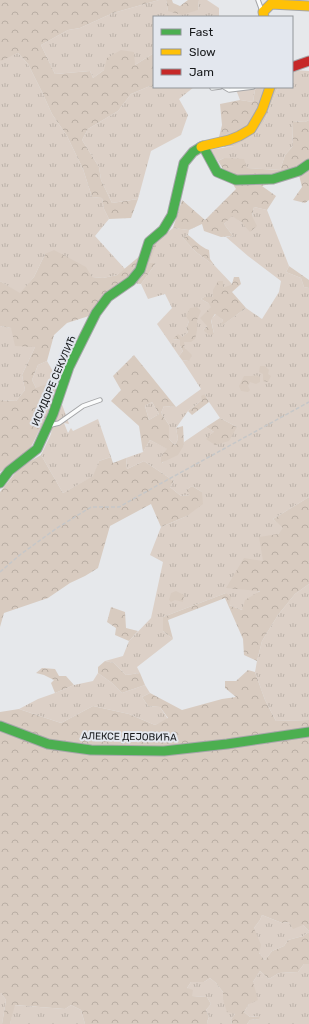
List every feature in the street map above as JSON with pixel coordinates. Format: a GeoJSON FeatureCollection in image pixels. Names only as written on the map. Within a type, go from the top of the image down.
{"type":"FeatureCollection","features":[{"type":"Feature","properties":{"kind":"street"},"geometry":{"type":"LineString","coordinates":[[263,15],[271,4],[309,6]]}},
{"type":"Feature","properties":{"kind":"street"},"geometry":{"type":"LineString","coordinates":[[293,67],[309,61]]}},
{"type":"Feature","properties":{"kind":"street","name":"ИСИДОРЕ СЕКУЛИЋ"},"geometry":{"type":"LineString","coordinates":[[0,483],[9,470],[37,449],[53,414],[69,367],[96,313],[108,297],[131,281],[140,270],[149,242],[162,230],[172,215],[184,163],[193,152],[203,146],[229,140],[251,129],[262,110],[270,88]]}},
{"type":"Feature","properties":{"kind":"street"},"geometry":{"type":"LineString","coordinates":[[203,146],[217,172],[236,180],[273,179],[299,171],[309,164]]}},
{"type":"Feature","properties":{"kind":"street","name":"АЛЕКСЕ ДЕЈОВИЋА"},"geometry":{"type":"LineString","coordinates":[[0,726],[48,744],[91,750],[164,751],[227,744],[309,732]]}},
{"type":"Feature","properties":{"kind":"lane"},"geometry":{"type":"LineString","coordinates":[[258,0],[263,15]]}},
{"type":"Feature","properties":{"kind":"lane"},"geometry":{"type":"LineString","coordinates":[[226,88],[229,90],[245,88]]}},
{"type":"Feature","properties":{"kind":"lane"},"geometry":{"type":"LineString","coordinates":[[48,426],[59,423],[83,406],[100,400]]}},
{"type":"Feature","properties":{"kind":"path"},"geometry":{"type":"LineString","coordinates":[[0,572],[21,554],[91,507],[119,507],[158,484],[309,402]]}},
{"type":"Feature","properties":{"kind":"green space"},"geometry":{"type":"Polygon","coordinates":[[[0,0],[159,0],[113,13],[80,28],[68,30],[41,45],[55,74],[90,71],[93,78],[104,70],[107,58],[121,50],[134,52],[135,65],[153,54],[153,86],[131,94],[118,111],[88,129],[82,140],[99,167],[101,180],[112,203],[138,199],[131,218],[109,219],[104,209],[102,198],[92,197],[83,169],[67,136],[52,114],[28,64],[18,53],[1,61],[0,0]]]}},
{"type":"Feature","properties":{"kind":"green space"},"geometry":{"type":"Polygon","coordinates":[[[159,0],[166,0],[168,11],[198,10],[199,0],[207,0],[219,8],[219,16],[153,16],[153,54],[135,65],[104,70],[93,78],[90,71],[55,74],[41,45],[68,30],[80,28],[113,13],[159,0]]]}},
{"type":"Feature","properties":{"kind":"green space"},"geometry":{"type":"Polygon","coordinates":[[[166,0],[172,0],[173,3],[180,6],[188,0],[199,0],[198,10],[182,15],[168,11],[166,0]]]}},
{"type":"Feature","properties":{"kind":"green space"},"geometry":{"type":"Polygon","coordinates":[[[18,53],[28,64],[52,114],[67,136],[83,169],[92,197],[102,198],[104,209],[109,219],[95,236],[125,269],[117,275],[103,278],[92,277],[45,254],[34,277],[20,294],[0,281],[0,60],[18,53]]]}},
{"type":"Feature","properties":{"kind":"green space"},"geometry":{"type":"Polygon","coordinates":[[[293,71],[309,71],[309,120],[305,122],[292,121],[293,146],[285,155],[280,170],[247,168],[224,158],[218,161],[209,150],[234,146],[264,122],[278,88],[293,88],[293,71]]]}},
{"type":"Feature","properties":{"kind":"green space"},"geometry":{"type":"Polygon","coordinates":[[[150,86],[153,86],[153,88],[193,88],[179,99],[188,115],[181,135],[151,151],[138,199],[112,203],[101,180],[99,167],[82,140],[88,129],[118,111],[131,94],[150,86]]]}},
{"type":"Feature","properties":{"kind":"green space"},"geometry":{"type":"Polygon","coordinates":[[[235,88],[256,88],[253,102],[240,100],[235,88]]]}},
{"type":"Feature","properties":{"kind":"green space"},"geometry":{"type":"Polygon","coordinates":[[[256,88],[278,88],[264,122],[248,138],[234,146],[224,147],[219,137],[222,125],[220,104],[240,100],[253,102],[256,88]]]}},
{"type":"Feature","properties":{"kind":"green space"},"geometry":{"type":"Polygon","coordinates":[[[309,120],[309,200],[305,203],[293,200],[302,187],[299,175],[262,186],[276,196],[267,210],[254,207],[252,216],[257,226],[250,232],[242,223],[232,216],[224,224],[233,236],[221,237],[204,231],[202,224],[189,230],[173,228],[182,200],[205,220],[236,189],[218,161],[224,158],[244,159],[247,168],[280,170],[285,155],[293,146],[292,121],[305,122],[309,120]]]}},
{"type":"Feature","properties":{"kind":"green space"},"geometry":{"type":"Polygon","coordinates":[[[254,207],[267,210],[289,266],[286,272],[301,278],[304,287],[309,288],[309,497],[273,519],[284,528],[278,534],[263,561],[260,590],[242,610],[229,605],[226,593],[163,617],[163,631],[173,639],[137,667],[140,673],[126,675],[114,663],[105,661],[123,656],[129,641],[151,618],[163,562],[150,555],[161,527],[187,516],[202,492],[192,486],[186,490],[191,495],[181,496],[170,487],[174,481],[144,461],[127,469],[126,458],[143,452],[150,440],[168,449],[161,456],[162,463],[184,445],[184,442],[206,427],[214,432],[237,427],[220,418],[205,394],[202,400],[188,411],[176,428],[178,439],[175,445],[169,439],[169,425],[161,413],[164,406],[176,407],[201,389],[182,360],[189,361],[183,341],[197,331],[197,320],[189,321],[186,329],[188,332],[182,337],[173,339],[180,340],[180,346],[183,351],[179,356],[157,324],[172,308],[165,294],[148,299],[141,284],[156,263],[148,263],[159,239],[173,228],[189,230],[188,235],[183,238],[196,252],[215,266],[232,284],[223,289],[214,297],[204,297],[201,299],[212,307],[207,326],[203,330],[214,334],[211,319],[216,314],[223,320],[221,326],[246,308],[262,319],[279,292],[281,281],[226,237],[233,236],[224,224],[232,215],[242,223],[252,216],[254,207]]]}},
{"type":"Feature","properties":{"kind":"green space"},"geometry":{"type":"Polygon","coordinates":[[[188,235],[209,250],[210,259],[215,266],[196,252],[183,238],[188,235]]]}},
{"type":"Feature","properties":{"kind":"green space"},"geometry":{"type":"Polygon","coordinates":[[[159,239],[149,263],[156,263],[141,284],[124,282],[89,316],[67,323],[54,335],[47,361],[38,365],[32,380],[36,388],[44,385],[58,393],[30,449],[0,472],[0,400],[16,401],[25,390],[22,375],[35,347],[15,346],[11,328],[0,326],[0,281],[20,293],[34,277],[45,254],[54,250],[86,267],[92,277],[103,278],[117,275],[159,239]]]}},
{"type":"Feature","properties":{"kind":"green space"},"geometry":{"type":"Polygon","coordinates":[[[289,266],[309,280],[309,288],[304,287],[301,278],[286,272],[289,266]]]}},
{"type":"Feature","properties":{"kind":"green space"},"geometry":{"type":"Polygon","coordinates":[[[234,277],[239,277],[241,284],[232,292],[246,308],[220,327],[223,320],[215,314],[211,320],[214,334],[209,335],[203,330],[207,326],[200,318],[211,307],[208,303],[201,299],[204,297],[213,297],[213,290],[218,281],[223,281],[223,288],[232,284],[234,277]]]}},
{"type":"Feature","properties":{"kind":"green space"},"geometry":{"type":"Polygon","coordinates":[[[197,307],[201,311],[197,320],[195,339],[191,342],[184,342],[185,348],[192,355],[189,361],[182,360],[179,356],[183,351],[180,346],[180,340],[173,339],[178,334],[182,337],[188,332],[186,329],[189,321],[186,316],[190,308],[197,307]]]}},
{"type":"Feature","properties":{"kind":"green space"},"geometry":{"type":"Polygon","coordinates":[[[0,326],[11,328],[35,347],[22,375],[25,390],[16,401],[0,400],[0,326]]]}},
{"type":"Feature","properties":{"kind":"green space"},"geometry":{"type":"Polygon","coordinates":[[[134,355],[176,407],[164,406],[161,413],[169,425],[169,439],[175,445],[178,439],[176,428],[183,426],[184,445],[178,455],[161,463],[161,456],[167,449],[150,440],[143,452],[139,426],[111,401],[121,390],[113,376],[134,355]],[[152,402],[145,406],[149,420],[159,414],[152,402]]]}},
{"type":"Feature","properties":{"kind":"green space"},"geometry":{"type":"Polygon","coordinates":[[[47,361],[55,375],[58,393],[69,424],[64,423],[68,433],[71,428],[73,431],[98,419],[111,457],[99,461],[94,476],[63,493],[41,455],[51,434],[57,393],[36,388],[32,380],[38,365],[47,361]]]}},
{"type":"Feature","properties":{"kind":"green space"},"geometry":{"type":"Polygon","coordinates":[[[260,366],[265,366],[269,370],[268,374],[271,376],[268,382],[263,381],[263,374],[259,372],[260,366]]]}},
{"type":"Feature","properties":{"kind":"green space"},"geometry":{"type":"Polygon","coordinates":[[[256,375],[260,377],[260,382],[256,384],[250,382],[248,386],[250,390],[248,392],[241,391],[239,386],[244,376],[256,375]]]}},
{"type":"Feature","properties":{"kind":"green space"},"geometry":{"type":"Polygon","coordinates":[[[205,394],[209,402],[192,415],[188,411],[202,400],[201,396],[205,394]]]}},
{"type":"Feature","properties":{"kind":"green space"},"geometry":{"type":"Polygon","coordinates":[[[152,402],[159,414],[149,420],[145,406],[152,402]]]}},
{"type":"Feature","properties":{"kind":"green space"},"geometry":{"type":"Polygon","coordinates":[[[220,418],[237,427],[229,441],[215,445],[206,439],[214,432],[206,427],[220,418]]]}},
{"type":"Feature","properties":{"kind":"green space"},"geometry":{"type":"Polygon","coordinates":[[[41,455],[63,493],[93,476],[99,461],[111,457],[113,463],[126,458],[127,469],[144,461],[174,481],[170,487],[181,496],[190,495],[186,490],[192,486],[202,492],[203,504],[187,516],[161,527],[151,504],[110,526],[98,568],[70,583],[48,598],[4,613],[0,627],[0,492],[20,467],[41,455]]]}},
{"type":"Feature","properties":{"kind":"green space"},"geometry":{"type":"Polygon","coordinates":[[[309,497],[309,584],[295,594],[278,615],[262,641],[257,661],[244,655],[243,639],[225,598],[168,620],[173,639],[163,631],[163,617],[226,593],[231,597],[229,605],[242,610],[245,600],[260,591],[226,588],[244,558],[263,561],[259,537],[278,534],[283,528],[273,519],[309,497]]]}},
{"type":"Feature","properties":{"kind":"green space"},"geometry":{"type":"Polygon","coordinates":[[[309,584],[309,720],[276,721],[265,700],[255,672],[257,661],[262,641],[278,615],[295,594],[309,584]]]}},
{"type":"Feature","properties":{"kind":"green space"},"geometry":{"type":"Polygon","coordinates":[[[176,591],[184,595],[183,602],[175,600],[171,602],[169,600],[171,593],[176,591]]]}},
{"type":"Feature","properties":{"kind":"green space"},"geometry":{"type":"Polygon","coordinates":[[[111,607],[125,612],[126,628],[138,631],[129,641],[115,635],[116,628],[107,622],[111,607]]]}},
{"type":"Feature","properties":{"kind":"green space"},"geometry":{"type":"Polygon","coordinates":[[[105,661],[114,663],[126,675],[140,673],[145,685],[122,693],[112,683],[98,673],[98,667],[105,661]]]}},
{"type":"Feature","properties":{"kind":"green space"},"geometry":{"type":"Polygon","coordinates":[[[42,668],[55,669],[59,676],[66,676],[74,685],[55,693],[51,683],[54,680],[36,673],[42,668]]]}},
{"type":"Feature","properties":{"kind":"green space"},"geometry":{"type":"Polygon","coordinates":[[[248,670],[255,672],[265,700],[276,721],[309,720],[309,931],[303,925],[293,929],[289,922],[282,923],[262,915],[254,928],[261,945],[259,953],[265,960],[272,951],[284,946],[288,940],[303,936],[309,932],[309,964],[304,964],[298,972],[279,973],[269,979],[260,971],[253,982],[258,1000],[249,1004],[244,1012],[250,1017],[260,1016],[259,1019],[250,1020],[247,1024],[232,1024],[231,1019],[235,1014],[227,1012],[223,1000],[223,992],[210,978],[204,982],[191,982],[187,988],[193,990],[192,996],[207,997],[211,1004],[206,1010],[209,1017],[207,1022],[208,1024],[85,1024],[81,1010],[71,1005],[65,1009],[15,1005],[10,1024],[2,1024],[6,1000],[0,993],[0,712],[19,709],[61,723],[93,706],[129,714],[155,725],[168,718],[160,707],[148,706],[142,697],[150,693],[182,710],[222,699],[236,697],[225,688],[225,681],[236,681],[248,670]]]}},
{"type":"Feature","properties":{"kind":"green space"},"geometry":{"type":"Polygon","coordinates":[[[98,673],[112,683],[122,693],[145,685],[150,693],[142,697],[148,706],[160,707],[168,719],[155,725],[129,714],[93,706],[61,723],[19,709],[38,699],[74,685],[93,681],[98,673]]]}},
{"type":"Feature","properties":{"kind":"green space"},"geometry":{"type":"Polygon","coordinates":[[[262,915],[282,923],[289,922],[303,925],[309,932],[303,936],[288,940],[284,946],[272,951],[265,960],[259,953],[254,928],[262,915]]]}},
{"type":"Feature","properties":{"kind":"green space"},"geometry":{"type":"Polygon","coordinates":[[[304,964],[309,964],[309,1024],[247,1024],[250,1020],[259,1019],[259,1016],[250,1017],[244,1012],[249,1004],[253,982],[260,971],[269,979],[279,973],[298,972],[304,964]]]}},
{"type":"Feature","properties":{"kind":"green space"},"geometry":{"type":"Polygon","coordinates":[[[210,978],[223,992],[223,1000],[235,1014],[231,1019],[232,1024],[208,1024],[207,1022],[209,1017],[206,1010],[211,1004],[207,997],[192,996],[187,988],[191,982],[204,982],[210,978]]]}},
{"type":"Feature","properties":{"kind":"green space"},"geometry":{"type":"Polygon","coordinates":[[[0,993],[6,1000],[2,1024],[0,1024],[0,993]]]}},
{"type":"Feature","properties":{"kind":"green space"},"geometry":{"type":"Polygon","coordinates":[[[14,1005],[65,1009],[71,1005],[81,1010],[85,1024],[10,1024],[14,1005]]]}},
{"type":"Feature","properties":{"kind":"traffic: fast"},"geometry":{"type":"LineString","coordinates":[[203,146],[217,172],[236,180],[273,179],[299,171],[309,164]]}},
{"type":"Feature","properties":{"kind":"traffic: fast"},"geometry":{"type":"LineString","coordinates":[[0,483],[9,471],[37,449],[53,414],[69,367],[96,313],[108,297],[131,281],[140,270],[149,242],[163,230],[172,215],[184,163],[193,152],[201,147]]}},
{"type":"Feature","properties":{"kind":"traffic: fast"},"geometry":{"type":"LineString","coordinates":[[0,726],[48,744],[91,750],[164,751],[227,744],[309,732]]}},
{"type":"Feature","properties":{"kind":"traffic: slow"},"geometry":{"type":"LineString","coordinates":[[264,16],[263,12],[271,4],[309,6]]}},
{"type":"Feature","properties":{"kind":"traffic: slow"},"geometry":{"type":"LineString","coordinates":[[201,147],[229,140],[251,129],[262,110],[270,88]]}},
{"type":"Feature","properties":{"kind":"traffic: jam"},"geometry":{"type":"LineString","coordinates":[[293,67],[309,61]]}}]}
